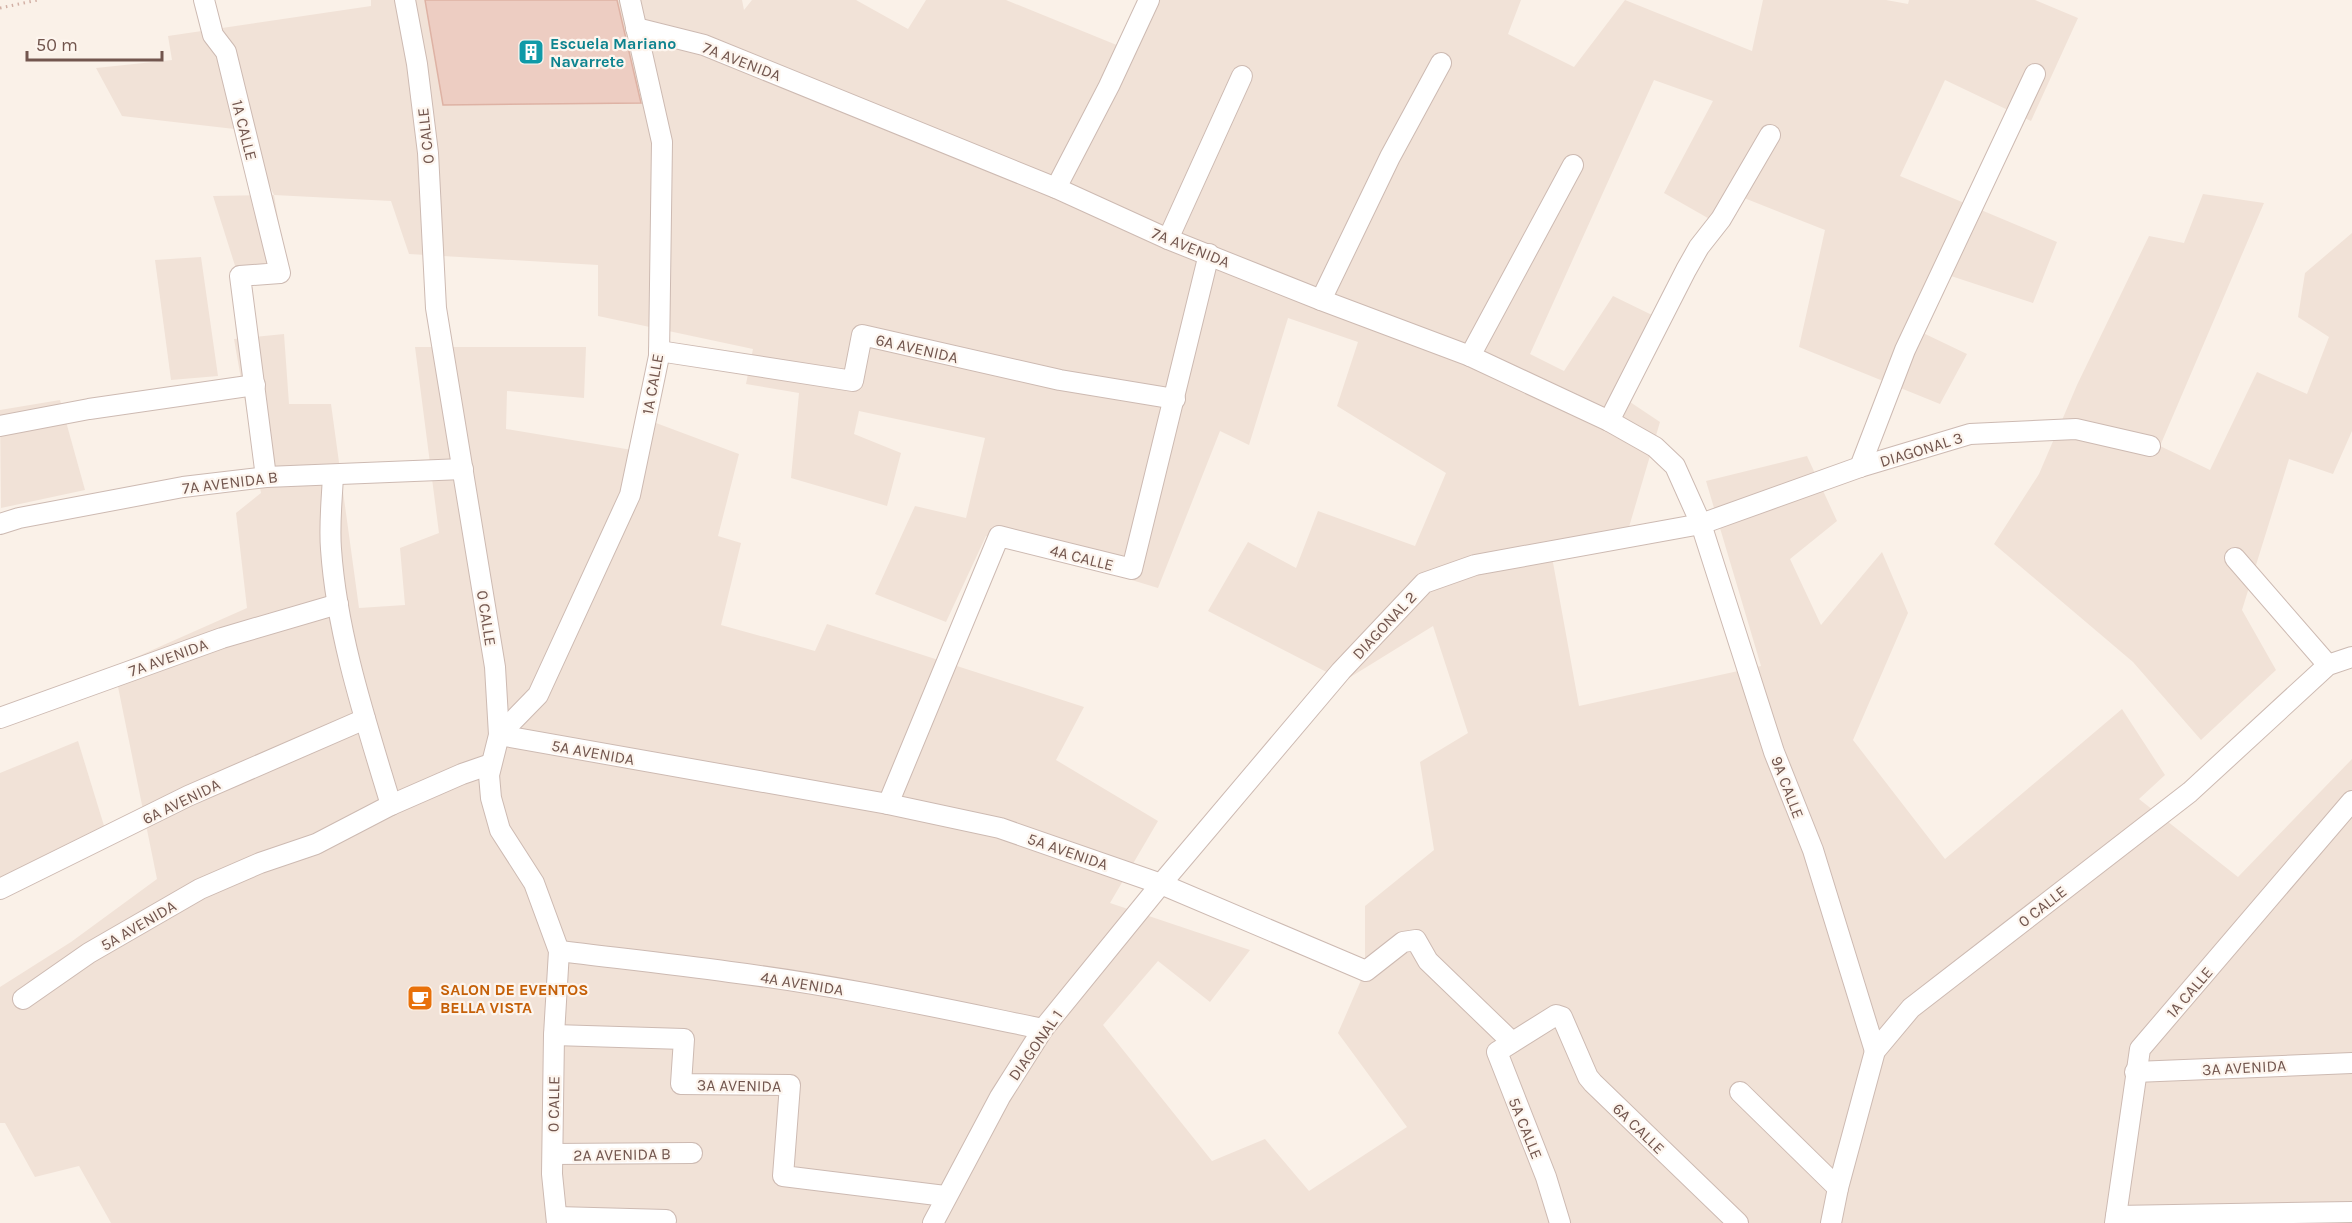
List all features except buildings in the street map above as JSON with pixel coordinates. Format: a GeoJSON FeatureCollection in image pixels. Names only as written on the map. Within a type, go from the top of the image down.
{"type":"FeatureCollection","features":[{"type":"Feature","properties":{"kind":"street","name":"1A CALLE"},"geometry":{"type":"LineString","coordinates":[[204,0],[213,35],[226,52],[280,273],[240,276],[266,477]]}},
{"type":"Feature","properties":{"kind":"street","name":"0 CALLE"},"geometry":{"type":"LineString","coordinates":[[405,0],[417,64],[428,153],[436,308],[495,667],[499,735],[490,764],[491,798],[500,830],[534,883],[559,951],[553,1155],[557,1220]]}},
{"type":"Feature","properties":{"kind":"street","name":"1A CALLE"},"geometry":{"type":"LineString","coordinates":[[499,735],[538,694],[630,495],[659,351],[662,142],[630,0]]}},
{"type":"Feature","properties":{"kind":"street"},"geometry":{"type":"LineString","coordinates":[[1056,188],[1109,86],[1149,0]]}},
{"type":"Feature","properties":{"kind":"street","name":"7A AVENIDA"},"geometry":{"type":"LineString","coordinates":[[636,28],[704,45],[1056,188],[1168,239],[1470,356],[1609,421],[1655,447],[1676,466],[1701,524]]}},
{"type":"Feature","properties":{"kind":"street"},"geometry":{"type":"LineString","coordinates":[[1321,300],[1390,157],[1441,63]]}},
{"type":"Feature","properties":{"kind":"street"},"geometry":{"type":"LineString","coordinates":[[1860,467],[1905,350],[2036,74]]}},
{"type":"Feature","properties":{"kind":"street"},"geometry":{"type":"LineString","coordinates":[[1168,239],[1242,76]]}},
{"type":"Feature","properties":{"kind":"street"},"geometry":{"type":"LineString","coordinates":[[1609,421],[1686,270],[1699,247],[1721,219],[1770,135]]}},
{"type":"Feature","properties":{"kind":"street"},"geometry":{"type":"LineString","coordinates":[[1470,356],[1573,165]]}},
{"type":"Feature","properties":{"kind":"street","name":"4A CALLE"},"geometry":{"type":"LineString","coordinates":[[888,804],[999,536],[1132,569],[1209,254]]}},
{"type":"Feature","properties":{"kind":"street","name":"6A AVENIDA"},"geometry":{"type":"LineString","coordinates":[[659,351],[853,381],[862,335],[1060,380],[1175,399]]}},
{"type":"Feature","properties":{"kind":"street"},"geometry":{"type":"LineString","coordinates":[[0,426],[88,409],[255,385]]}},
{"type":"Feature","properties":{"kind":"street","name":"DIAGONAL 3"},"geometry":{"type":"LineString","coordinates":[[1701,524],[1860,467],[1970,434],[2076,429],[2150,446]]}},
{"type":"Feature","properties":{"kind":"street","name":"7A AVENIDA B"},"geometry":{"type":"LineString","coordinates":[[0,524],[19,518],[183,487],[266,477],[463,469]]}},
{"type":"Feature","properties":{"kind":"street"},"geometry":{"type":"LineString","coordinates":[[333,475],[330,537],[338,604],[365,719],[391,805]]}},
{"type":"Feature","properties":{"kind":"street","name":"DIAGONAL 2"},"geometry":{"type":"LineString","coordinates":[[1161,884],[1341,671],[1424,583],[1475,565],[1701,524]]}},
{"type":"Feature","properties":{"kind":"street","name":"9A CALLE"},"geometry":{"type":"LineString","coordinates":[[1701,524],[1774,752],[1813,850],[1875,1051]]}},
{"type":"Feature","properties":{"kind":"street"},"geometry":{"type":"LineString","coordinates":[[2235,558],[2328,665]]}},
{"type":"Feature","properties":{"kind":"street","name":"7A AVENIDA"},"geometry":{"type":"LineString","coordinates":[[0,718],[222,638],[338,604]]}},
{"type":"Feature","properties":{"kind":"street","name":"0 CALLE"},"geometry":{"type":"LineString","coordinates":[[1831,1223],[1838,1188],[1875,1051],[1911,1008],[2190,792],[2328,665],[2352,657]]}},
{"type":"Feature","properties":{"kind":"street","name":"6A AVENIDA"},"geometry":{"type":"LineString","coordinates":[[0,890],[188,796],[365,719]]}},
{"type":"Feature","properties":{"kind":"street","name":"5A AVENIDA"},"geometry":{"type":"LineString","coordinates":[[499,735],[888,804],[1000,828],[1161,884],[1365,971],[1403,942],[1416,939],[1428,962],[1512,1041]]}},
{"type":"Feature","properties":{"kind":"street","name":"5A AVENIDA"},"geometry":{"type":"LineString","coordinates":[[23,999],[88,953],[200,890],[260,863],[316,844],[391,805],[490,764]]}},
{"type":"Feature","properties":{"kind":"street","name":"1A CALLE"},"geometry":{"type":"LineString","coordinates":[[2116,1220],[2140,1049],[2352,801]]}},
{"type":"Feature","properties":{"kind":"street","name":"DIAGONAL 1"},"geometry":{"type":"LineString","coordinates":[[933,1223],[945,1196],[1000,1097],[1043,1029],[1161,884]]}},
{"type":"Feature","properties":{"kind":"street","name":"4A AVENIDA"},"geometry":{"type":"LineString","coordinates":[[559,951],[731,972],[800,983],[899,999],[1043,1029]]}},
{"type":"Feature","properties":{"kind":"street","name":"6A CALLE"},"geometry":{"type":"LineString","coordinates":[[1512,1041],[1556,1015],[1562,1017],[1588,1077],[1593,1083],[1738,1223]]}},
{"type":"Feature","properties":{"kind":"street","name":"3A AVENIDA"},"geometry":{"type":"LineString","coordinates":[[555,1035],[684,1039],[681,1084],[790,1085],[783,1176],[945,1196]]}},
{"type":"Feature","properties":{"kind":"street","name":"5A CALLE"},"geometry":{"type":"LineString","coordinates":[[1512,1041],[1498,1050],[1497,1056],[1546,1177],[1560,1223]]}},
{"type":"Feature","properties":{"kind":"street","name":"3A AVENIDA"},"geometry":{"type":"LineString","coordinates":[[2135,1072],[2352,1063]]}},
{"type":"Feature","properties":{"kind":"street"},"geometry":{"type":"LineString","coordinates":[[1740,1092],[1838,1188]]}},
{"type":"Feature","properties":{"kind":"street","name":"2A AVENIDA B"},"geometry":{"type":"LineString","coordinates":[[553,1155],[692,1153]]}},
{"type":"Feature","properties":{"kind":"street"},"geometry":{"type":"LineString","coordinates":[[2116,1220],[2352,1212]]}},
{"type":"Feature","properties":{"kind":"street"},"geometry":{"type":"LineString","coordinates":[[557,1220],[666,1220]]}},
{"type":"Feature","properties":{"kind":"path"},"geometry":{"type":"LineString","coordinates":[[0,8],[38,0]]}},
{"type":"Feature","properties":{"kind":"shaded area"},"geometry":{"type":"Polygon","coordinates":[[[371,0],[742,0],[744,10],[752,0],[856,0],[908,29],[926,0],[1006,0],[1124,48],[1149,0],[1521,0],[1508,34],[1574,67],[1625,0],[1752,51],[1763,0],[1886,0],[1908,4],[1909,0],[2035,0],[2078,18],[2031,121],[1945,80],[1900,176],[2057,242],[2033,303],[1951,276],[1921,332],[1967,354],[1940,404],[1799,347],[1825,230],[1734,194],[1720,225],[1664,193],[1713,101],[1654,80],[1530,354],[1564,371],[1613,296],[1652,315],[1624,398],[1660,422],[1624,544],[1552,557],[1579,706],[1761,666],[1706,481],[1807,456],[1837,521],[1790,559],[1821,625],[1882,552],[1908,613],[1853,740],[1945,859],[2122,709],[2165,775],[2139,799],[2238,877],[2352,759],[2352,1223],[111,1223],[79,1166],[35,1177],[5,1123],[0,1123],[0,987],[71,942],[157,879],[114,667],[247,608],[236,513],[261,493],[234,339],[284,334],[289,404],[331,404],[359,608],[405,605],[400,548],[439,533],[415,347],[586,347],[584,398],[507,391],[506,429],[644,452],[656,423],[739,454],[718,536],[741,543],[721,625],[815,651],[827,624],[1084,707],[1056,760],[1158,821],[1110,903],[1250,950],[1210,1002],[1158,961],[1103,1025],[1212,1161],[1265,1139],[1309,1191],[1407,1127],[1338,1033],[1365,971],[1365,906],[1434,850],[1420,762],[1468,733],[1433,626],[1344,681],[1208,611],[1248,542],[1296,568],[1318,511],[1415,546],[1446,473],[1337,406],[1358,342],[1288,318],[1249,445],[1220,431],[1158,588],[986,536],[946,622],[875,594],[915,506],[966,518],[985,438],[859,411],[854,434],[901,453],[887,506],[791,478],[799,393],[746,384],[753,349],[598,316],[598,265],[409,254],[391,201],[274,195],[243,130],[122,116],[96,68],[172,60],[168,36],[371,6],[371,0]]]}},
{"type":"Feature","properties":{"kind":"shaded area"},"geometry":{"type":"Polygon","coordinates":[[[2203,194],[2264,203],[2160,446],[2210,470],[2257,372],[2307,394],[2329,337],[2298,317],[2305,273],[2352,233],[2352,431],[2333,474],[2289,459],[2242,610],[2276,670],[2201,740],[2133,662],[1994,544],[2039,474],[2077,385],[2149,236],[2184,243],[2203,194]]]}},
{"type":"Feature","properties":{"kind":"shaded area"},"geometry":{"type":"Polygon","coordinates":[[[274,195],[286,265],[237,272],[213,196],[274,195]]]}},
{"type":"Feature","properties":{"kind":"shaded area"},"geometry":{"type":"Polygon","coordinates":[[[201,257],[218,376],[171,380],[155,260],[201,257]]]}},
{"type":"Feature","properties":{"kind":"shaded area"},"geometry":{"type":"Polygon","coordinates":[[[60,400],[85,490],[1,508],[0,410],[60,400]]]}},
{"type":"Feature","properties":{"kind":"shaded area"},"geometry":{"type":"Polygon","coordinates":[[[78,741],[105,829],[0,878],[0,773],[78,741]]]}},
{"type":"Feature","properties":{"kind":"place","name":"Escuela Mariano Navarrete"},"geometry":{"type":"Point","coordinates":[531,52]}},
{"type":"Feature","properties":{"kind":"place","name":"SALON DE EVENTOS BELLA VISTA"},"geometry":{"type":"Point","coordinates":[420,998]}}]}
